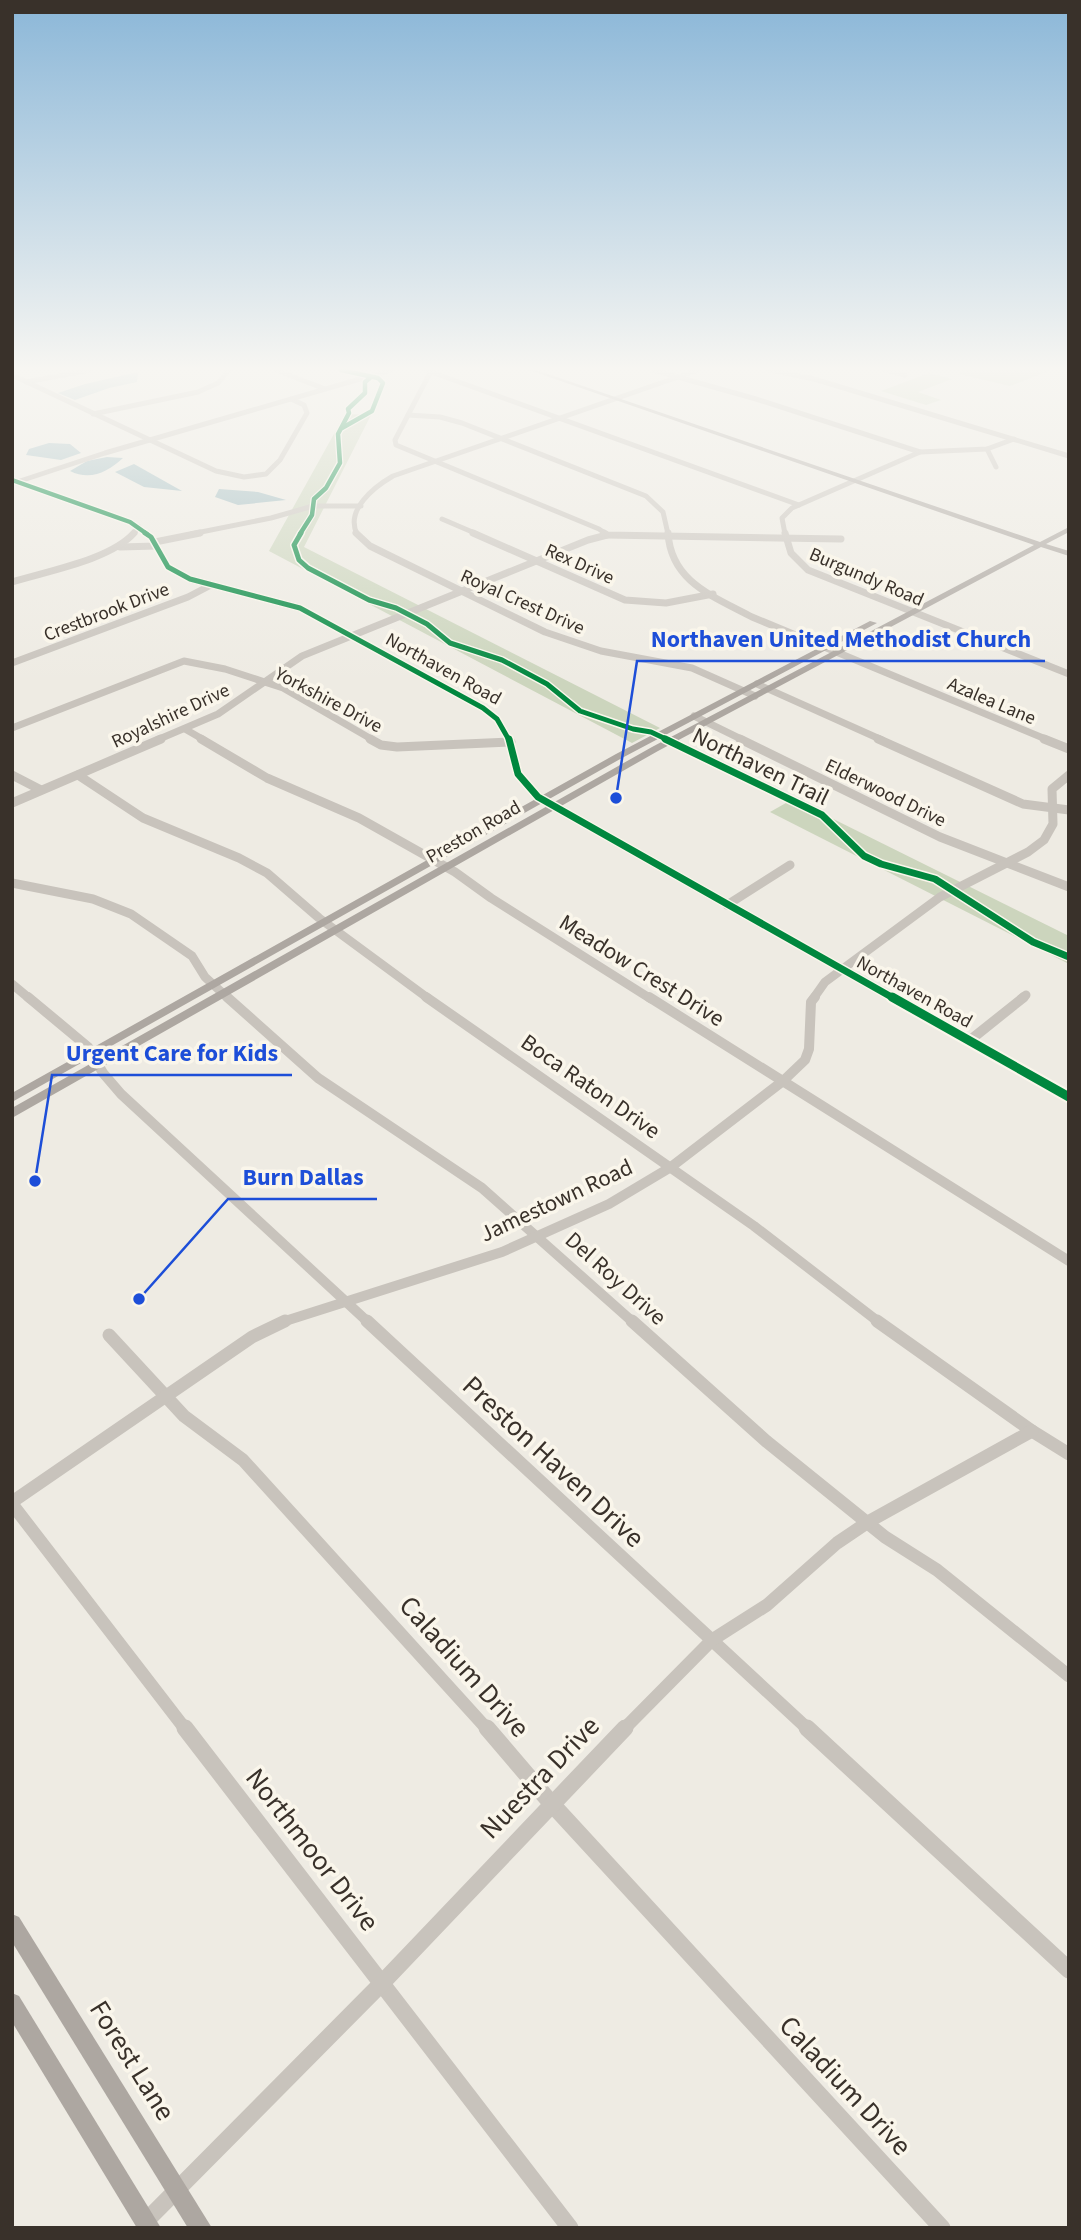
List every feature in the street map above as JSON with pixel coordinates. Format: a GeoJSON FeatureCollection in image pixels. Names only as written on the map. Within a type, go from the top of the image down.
{"type":"FeatureCollection","features":[{"type":"Feature","properties":{"kind":"main road"},"geometry":{"type":"LineString","coordinates":[[845,475],[1069,554]]}},
{"type":"Feature","properties":{"kind":"main road","name":"Preston Road"},"geometry":{"type":"LineString","coordinates":[[16,1096],[96,1060],[225,994],[655,749],[979,577],[1069,521]]}},
{"type":"Feature","properties":{"kind":"main road","name":"Preston Road"},"geometry":{"type":"LineString","coordinates":[[12,1114],[215,985],[644,743],[968,574],[1069,529]]}},
{"type":"Feature","properties":{"kind":"main road"},"geometry":{"type":"LineString","coordinates":[[1038,541],[1069,548]]}},
{"type":"Feature","properties":{"kind":"main road"},"geometry":{"type":"LineString","coordinates":[[968,574],[979,577]]}},
{"type":"Feature","properties":{"kind":"main road"},"geometry":{"type":"LineString","coordinates":[[939,589],[949,593]]}},
{"type":"Feature","properties":{"kind":"main road"},"geometry":{"type":"LineString","coordinates":[[644,743],[655,749]]}},
{"type":"Feature","properties":{"kind":"main road"},"geometry":{"type":"LineString","coordinates":[[16,1096],[31,1104]]}},
{"type":"Feature","properties":{"kind":"main road","name":"Forest Lane"},"geometry":{"type":"LineString","coordinates":[[12,1924],[201,2228]]}},
{"type":"Feature","properties":{"kind":"main road"},"geometry":{"type":"LineString","coordinates":[[12,2003],[145,2226]]}},
{"type":"Feature","properties":{"kind":"street"},"geometry":{"type":"LineString","coordinates":[[15,481],[37,475]]}},
{"type":"Feature","properties":{"kind":"street"},"geometry":{"type":"LineString","coordinates":[[244,475],[262,475]]}},
{"type":"Feature","properties":{"kind":"street"},"geometry":{"type":"LineString","coordinates":[[115,547],[155,544],[313,506],[361,506],[367,495],[381,482],[400,475]]}},
{"type":"Feature","properties":{"kind":"street"},"geometry":{"type":"LineString","coordinates":[[467,475],[599,529],[607,535],[841,539]]}},
{"type":"Feature","properties":{"kind":"street","name":"Azalea Lane"},"geometry":{"type":"LineString","coordinates":[[590,475],[646,496],[664,514],[675,564],[691,580],[712,594],[752,617],[1069,750]]}},
{"type":"Feature","properties":{"kind":"street"},"geometry":{"type":"LineString","coordinates":[[715,475],[799,505]]}},
{"type":"Feature","properties":{"kind":"street"},"geometry":{"type":"LineString","coordinates":[[787,538],[782,518],[787,512],[868,475]]}},
{"type":"Feature","properties":{"kind":"street","name":"Northaven Road"},"geometry":{"type":"LineString","coordinates":[[15,481],[51,496],[99,509],[139,527],[155,544],[161,558],[172,570],[209,586],[290,604],[494,715],[507,730],[517,775],[543,800],[1069,1097]]}},
{"type":"Feature","properties":{"kind":"street","name":"Royal Crest Drive"},"geometry":{"type":"LineString","coordinates":[[361,506],[354,525],[358,537],[370,546],[462,592],[545,632],[575,643],[692,668],[755,696]]}},
{"type":"Feature","properties":{"kind":"street","name":"Rex Drive"},"geometry":{"type":"LineString","coordinates":[[442,519],[632,601],[674,603],[712,594]]}},
{"type":"Feature","properties":{"kind":"street"},"geometry":{"type":"LineString","coordinates":[[12,582],[115,547],[132,536],[139,527]]}},
{"type":"Feature","properties":{"kind":"street","name":"Royalshire Drive"},"geometry":{"type":"LineString","coordinates":[[12,803],[218,714],[302,656],[607,535]]}},
{"type":"Feature","properties":{"kind":"street","name":"Burgundy Road"},"geometry":{"type":"LineString","coordinates":[[787,538],[788,553],[802,567],[1069,674]]}},
{"type":"Feature","properties":{"kind":"street","name":"Crestbrook Drive"},"geometry":{"type":"LineString","coordinates":[[12,663],[188,597],[209,586]]}},
{"type":"Feature","properties":{"kind":"street","name":"Yorkshire Drive"},"geometry":{"type":"LineString","coordinates":[[12,728],[177,662],[193,662],[266,682],[312,703],[381,745],[397,747],[511,742]]}},
{"type":"Feature","properties":{"kind":"street"},"geometry":{"type":"LineString","coordinates":[[757,684],[1010,799],[1023,804],[1069,810]]}},
{"type":"Feature","properties":{"kind":"street","name":"Elderwood Drive"},"geometry":{"type":"LineString","coordinates":[[694,716],[940,837],[1069,887]]}},
{"type":"Feature","properties":{"kind":"street","name":"Meadow Crest Drive"},"geometry":{"type":"LineString","coordinates":[[185,729],[267,778],[359,818],[447,867],[1069,1261]]}},
{"type":"Feature","properties":{"kind":"street"},"geometry":{"type":"LineString","coordinates":[[12,775],[41,790]]}},
{"type":"Feature","properties":{"kind":"street","name":"Boca Raton Drive"},"geometry":{"type":"LineString","coordinates":[[78,775],[144,818],[240,858],[267,873],[326,922],[470,1028],[754,1226],[874,1319],[1032,1431],[1069,1454]]}},
{"type":"Feature","properties":{"kind":"street","name":"Jamestown Road"},"geometry":{"type":"LineString","coordinates":[[12,1503],[252,1337],[300,1314],[475,1261],[539,1236],[609,1204],[671,1167],[783,1081],[805,1060],[809,1049],[809,1012],[816,991],[841,969],[940,897],[1028,852],[1044,840],[1053,824],[1052,789],[1069,775]]}},
{"type":"Feature","properties":{"kind":"street"},"geometry":{"type":"LineString","coordinates":[[727,905],[790,865]]}},
{"type":"Feature","properties":{"kind":"street","name":"Del Roy Drive"},"geometry":{"type":"LineString","coordinates":[[12,883],[71,893],[131,914],[191,956],[205,977],[318,1078],[460,1171],[539,1236],[766,1441],[884,1537],[937,1570],[1069,1676]]}},
{"type":"Feature","properties":{"kind":"street","name":"Preston Haven Drive"},"geometry":{"type":"LineString","coordinates":[[12,984],[96,1060],[121,1094],[1069,1970]]}},
{"type":"Feature","properties":{"kind":"street"},"geometry":{"type":"LineString","coordinates":[[969,1041],[1026,995]]}},
{"type":"Feature","properties":{"kind":"street","name":"Caladium Drive"},"geometry":{"type":"LineString","coordinates":[[109,1335],[184,1416],[243,1460],[452,1688],[551,1802],[942,2228]]}},
{"type":"Feature","properties":{"kind":"street","name":"Nuestra Drive"},"geometry":{"type":"LineString","coordinates":[[145,2226],[178,2188],[383,1982],[551,1802],[712,1640],[767,1605],[837,1543],[868,1522],[1032,1431]]}},
{"type":"Feature","properties":{"kind":"street","name":"Northmoor Drive"},"geometry":{"type":"LineString","coordinates":[[12,1503],[570,2228]]}},
{"type":"Feature","properties":{"kind":"green space"},"geometry":{"type":"Polygon","coordinates":[[[311,475],[341,475],[304,547],[660,728],[632,743],[269,551],[311,475]]]}},
{"type":"Feature","properties":{"kind":"green space"},"geometry":{"type":"Polygon","coordinates":[[[793,799],[1069,936],[1069,964],[770,812],[793,799]]]}},
{"type":"Feature","properties":{"kind":"water"},"geometry":{"type":"Polygon","coordinates":[[[120,475],[153,475],[182,491],[144,487],[120,475]]]}},
{"type":"Feature","properties":{"kind":"water"},"geometry":{"type":"Polygon","coordinates":[[[219,489],[258,492],[286,500],[238,505],[215,497],[219,489]]]}},
{"type":"Feature","properties":{"kind":"cycle path","name":"Northaven Trail"},"geometry":{"type":"LineString","coordinates":[[334,475],[326,488],[314,499],[312,515],[294,545],[299,560],[308,568],[369,600],[396,608],[427,624],[450,643],[502,660],[547,684],[580,711],[633,729],[651,732],[822,815],[872,861],[935,879],[1033,942],[1069,957]]}},
{"type":"Feature","properties":{"kind":"cycle path"},"geometry":{"type":"LineString","coordinates":[[12,480],[130,522],[151,537],[168,567],[190,579],[300,608],[483,708],[497,719],[505,730],[518,774],[538,797],[1069,1097]]}},
{"type":"Feature","properties":{"kind":"place","name":"Northaven United Methodist Church"},"geometry":{"type":"Point","coordinates":[616,798]}},
{"type":"Feature","properties":{"kind":"place","name":"Urgent Care for Kids"},"geometry":{"type":"Point","coordinates":[35,1181]}},
{"type":"Feature","properties":{"kind":"place","name":"Burn Dallas"},"geometry":{"type":"Point","coordinates":[139,1299]}}]}
